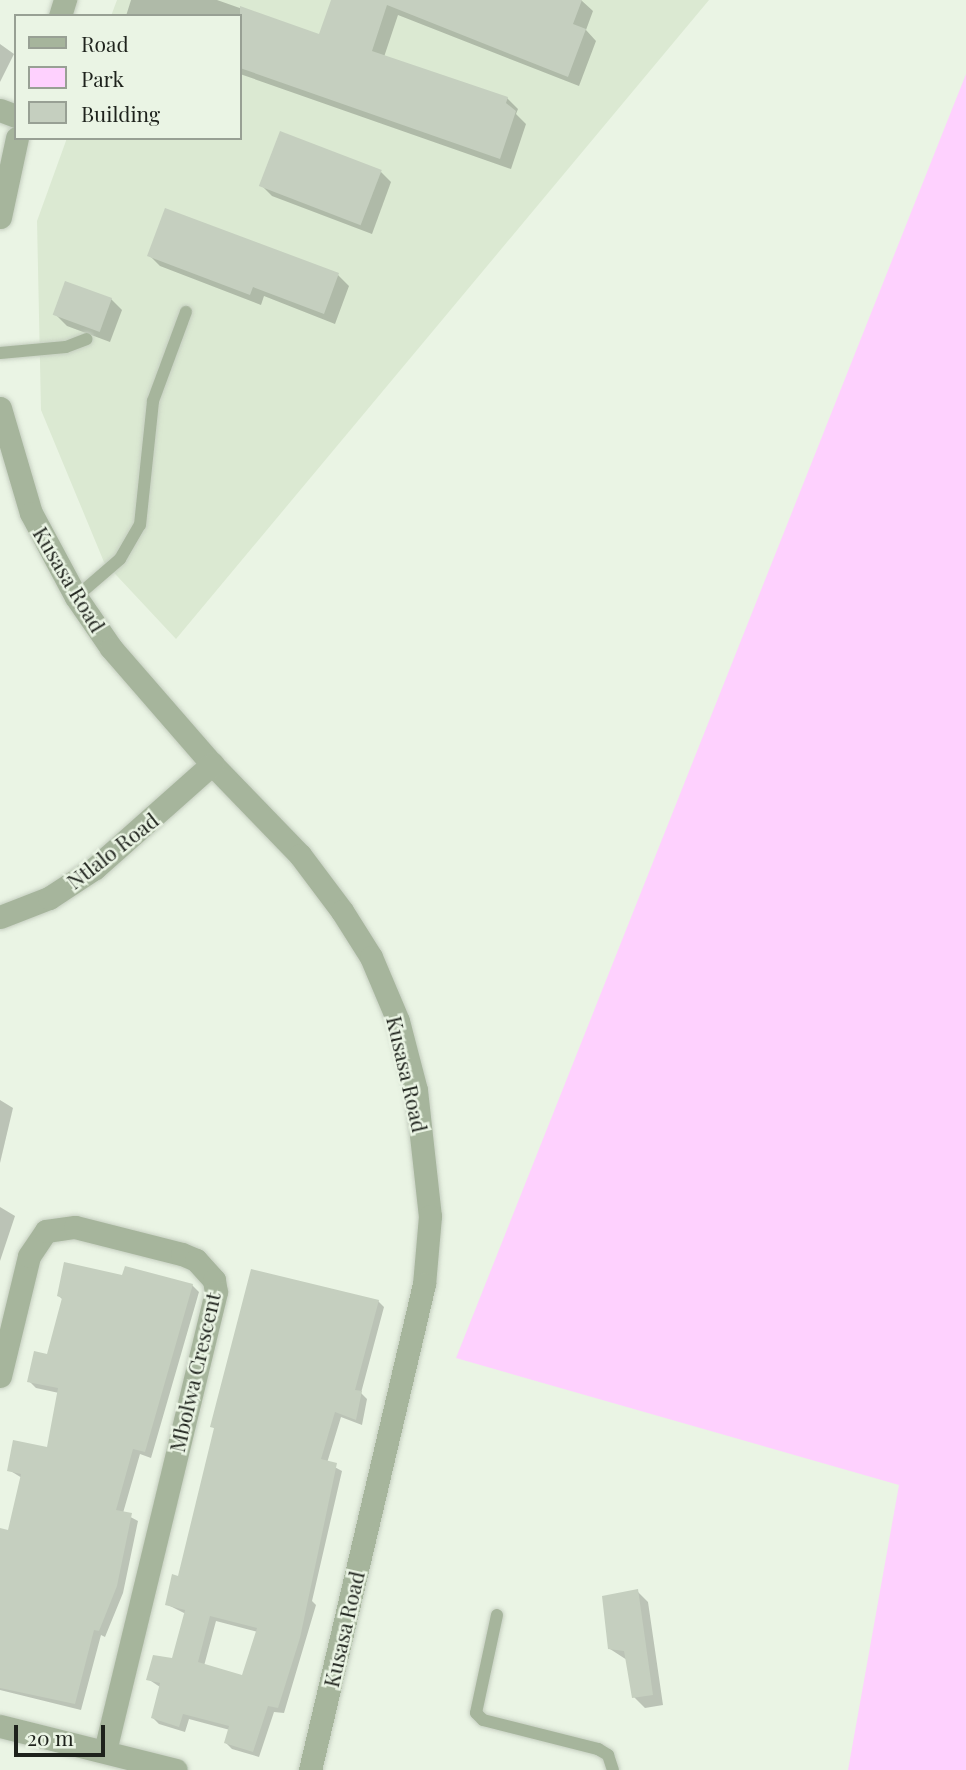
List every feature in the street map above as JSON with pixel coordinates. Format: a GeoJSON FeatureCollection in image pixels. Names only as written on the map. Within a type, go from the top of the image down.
{"type":"FeatureCollection","features":[{"type":"Feature","properties":{"kind":"street"},"geometry":{"type":"LineString","coordinates":[[0,217],[17,140]]}},
{"type":"Feature","properties":{"kind":"street","name":"Kusasa Road"},"geometry":{"type":"LineString","coordinates":[[0,408],[31,513],[76,597],[111,648],[212,764],[300,855],[371,957],[398,1021],[416,1090],[430,1216],[424,1284],[310,1770]]}},
{"type":"Feature","properties":{"kind":"street","name":"Ntlalo Road"},"geometry":{"type":"LineString","coordinates":[[0,917],[49,898],[95,868],[212,764]]}},
{"type":"Feature","properties":{"kind":"street","name":"Mbolwa Crescent"},"geometry":{"type":"LineString","coordinates":[[0,1376],[29,1256],[46,1231],[75,1227],[182,1255],[202,1264],[214,1280],[216,1292],[105,1751]]}},
{"type":"Feature","properties":{"kind":"street"},"geometry":{"type":"LineString","coordinates":[[0,1726],[176,1770]]}},
{"type":"Feature","properties":{"kind":"lane"},"geometry":{"type":"LineString","coordinates":[[76,597],[120,559],[140,525],[153,401],[186,312]]}},
{"type":"Feature","properties":{"kind":"lane"},"geometry":{"type":"LineString","coordinates":[[0,353],[66,346],[87,339]]}},
{"type":"Feature","properties":{"kind":"lane"},"geometry":{"type":"LineString","coordinates":[[497,1615],[476,1713],[483,1720],[598,1749],[608,1755],[613,1770]]}},
{"type":"Feature","properties":{"kind":"shaded area"},"geometry":{"type":"Polygon","coordinates":[[[117,0],[709,0],[176,639],[104,562],[41,410],[37,221],[66,140],[242,140],[242,14],[112,14],[117,0]]]}},
{"type":"Feature","properties":{"kind":"green space"},"geometry":{"type":"Polygon","coordinates":[[[966,74],[966,1770],[848,1770],[899,1485],[456,1358],[966,74]]]}},
{"type":"Feature","properties":{"kind":"building"},"geometry":{"type":"Polygon","coordinates":[[[331,0],[582,0],[573,24],[586,29],[568,77],[387,5],[372,51],[508,97],[506,103],[516,111],[500,159],[242,69],[240,6],[319,34],[331,0]]]}},
{"type":"Feature","properties":{"kind":"building"},"geometry":{"type":"Polygon","coordinates":[[[280,131],[382,170],[361,225],[259,186],[280,131]]]}},
{"type":"Feature","properties":{"kind":"building"},"geometry":{"type":"Polygon","coordinates":[[[165,208],[339,273],[324,314],[253,287],[250,295],[147,256],[165,208]]]}},
{"type":"Feature","properties":{"kind":"building"},"geometry":{"type":"Polygon","coordinates":[[[65,281],[112,298],[100,332],[53,315],[65,281]]]}},
{"type":"Feature","properties":{"kind":"building"},"geometry":{"type":"Polygon","coordinates":[[[64,1262],[122,1275],[125,1266],[193,1284],[145,1452],[133,1449],[116,1510],[132,1513],[117,1586],[99,1631],[94,1630],[75,1704],[0,1688],[0,1528],[8,1530],[21,1474],[7,1471],[13,1440],[47,1447],[58,1388],[27,1382],[34,1351],[47,1354],[62,1298],[57,1296],[64,1262]]]}},
{"type":"Feature","properties":{"kind":"building"},"geometry":{"type":"Polygon","coordinates":[[[251,1269],[379,1300],[355,1390],[362,1391],[356,1420],[335,1412],[321,1459],[337,1463],[300,1638],[278,1708],[268,1706],[253,1752],[224,1743],[229,1726],[183,1714],[179,1727],[151,1718],[160,1683],[146,1680],[153,1655],[172,1658],[185,1610],[165,1605],[172,1574],[178,1576],[214,1428],[210,1427],[251,1269]],[[210,1616],[198,1662],[242,1675],[257,1628],[210,1616]]]}},
{"type":"Feature","properties":{"kind":"building"},"geometry":{"type":"Polygon","coordinates":[[[638,1589],[653,1695],[632,1698],[624,1651],[608,1649],[602,1596],[638,1589]]]}}]}
